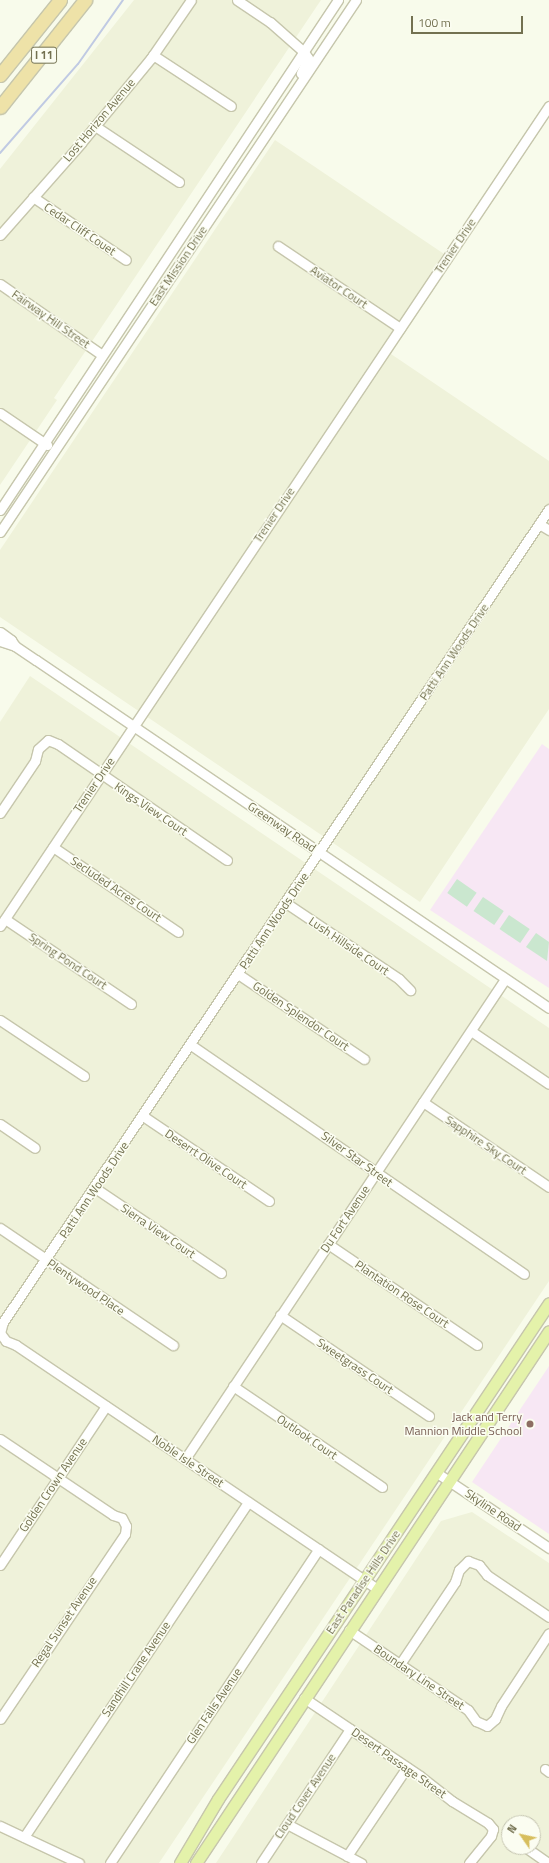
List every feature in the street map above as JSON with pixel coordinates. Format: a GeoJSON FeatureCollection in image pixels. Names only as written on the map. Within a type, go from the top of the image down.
{"type":"FeatureCollection","features":[{"type":"Feature","properties":{"kind":"highway","name":"I 11"},"geometry":{"type":"LineString","coordinates":[[0,75],[60,0]]}},
{"type":"Feature","properties":{"kind":"highway","name":"I 11"},"geometry":{"type":"LineString","coordinates":[[0,107],[85,0]]}},
{"type":"Feature","properties":{"kind":"main road","name":"East Paradise Hills Drive"},"geometry":{"type":"LineString","coordinates":[[180,1863],[218,1798],[437,1473],[549,1303]]}},
{"type":"Feature","properties":{"kind":"main road","name":"East Paradise Hills Drive"},"geometry":{"type":"LineString","coordinates":[[196,1863],[376,1588],[549,1331]]}},
{"type":"Feature","properties":{"kind":"street","name":"Lost Horizon Avenue"},"geometry":{"type":"LineString","coordinates":[[0,235],[95,126],[154,54],[192,0]]}},
{"type":"Feature","properties":{"kind":"street"},"geometry":{"type":"LineString","coordinates":[[237,0],[281,31],[304,52],[308,58],[305,67],[269,121],[263,140]]}},
{"type":"Feature","properties":{"kind":"street","name":"East Mission Drive"},"geometry":{"type":"LineString","coordinates":[[0,510],[43,442],[338,0]]}},
{"type":"Feature","properties":{"kind":"street","name":"East Mission Drive"},"geometry":{"type":"LineString","coordinates":[[0,532],[356,0]]}},
{"type":"Feature","properties":{"kind":"street"},"geometry":{"type":"LineString","coordinates":[[154,54],[231,106]]}},
{"type":"Feature","properties":{"kind":"street","name":"Trenier Drive"},"geometry":{"type":"LineString","coordinates":[[2,922],[549,106]]}},
{"type":"Feature","properties":{"kind":"street"},"geometry":{"type":"LineString","coordinates":[[95,126],[179,182]]}},
{"type":"Feature","properties":{"kind":"street","name":"Cedar Cliff Couet"},"geometry":{"type":"LineString","coordinates":[[33,197],[126,260]]}},
{"type":"Feature","properties":{"kind":"street","name":"Aviator Court"},"geometry":{"type":"LineString","coordinates":[[278,246],[400,328]]}},
{"type":"Feature","properties":{"kind":"street","name":"Fairway Hill Street"},"geometry":{"type":"LineString","coordinates":[[0,284],[102,354]]}},
{"type":"Feature","properties":{"kind":"street"},"geometry":{"type":"LineString","coordinates":[[0,413],[54,450]]}},
{"type":"Feature","properties":{"kind":"street","name":"Patti Ann Woods Drive"},"geometry":{"type":"LineString","coordinates":[[0,1333],[3,1322],[47,1260],[549,509]]}},
{"type":"Feature","properties":{"kind":"street"},"geometry":{"type":"LineString","coordinates":[[539,524],[549,530]]}},
{"type":"Feature","properties":{"kind":"street"},"geometry":{"type":"LineString","coordinates":[[0,626],[8,632],[13,643]]}},
{"type":"Feature","properties":{"kind":"street","name":"Greenway Road"},"geometry":{"type":"LineString","coordinates":[[0,632],[13,643],[133,726],[549,1008]]}},
{"type":"Feature","properties":{"kind":"street","name":"Greenway Road"},"geometry":{"type":"LineString","coordinates":[[0,641],[13,643]]}},
{"type":"Feature","properties":{"kind":"street","name":"Kings View Court"},"geometry":{"type":"LineString","coordinates":[[0,813],[35,761],[38,749],[48,740],[58,744],[101,775],[227,860]]}},
{"type":"Feature","properties":{"kind":"street","name":"Secluded Acres Court"},"geometry":{"type":"LineString","coordinates":[[53,847],[178,932]]}},
{"type":"Feature","properties":{"kind":"street","name":"Lush Hillside Court"},"geometry":{"type":"LineString","coordinates":[[286,903],[399,979],[410,990]]}},
{"type":"Feature","properties":{"kind":"street","name":"Spring Pond Court"},"geometry":{"type":"LineString","coordinates":[[2,922],[131,1004]]}},
{"type":"Feature","properties":{"kind":"street","name":"Golden Splendor Court"},"geometry":{"type":"LineString","coordinates":[[238,974],[364,1059]]}},
{"type":"Feature","properties":{"kind":"street","name":"Du Fort Avenue"},"geometry":{"type":"LineString","coordinates":[[184,1458],[471,1031],[505,978]]}},
{"type":"Feature","properties":{"kind":"street"},"geometry":{"type":"LineString","coordinates":[[0,1020],[84,1076]]}},
{"type":"Feature","properties":{"kind":"street"},"geometry":{"type":"LineString","coordinates":[[471,1031],[549,1084]]}},
{"type":"Feature","properties":{"kind":"street","name":"Silver Star Street"},"geometry":{"type":"LineString","coordinates":[[191,1045],[524,1274]]}},
{"type":"Feature","properties":{"kind":"street","name":"Sapphire Sky Court"},"geometry":{"type":"LineString","coordinates":[[423,1102],[549,1187]]}},
{"type":"Feature","properties":{"kind":"street","name":"Deserrt Olive Court"},"geometry":{"type":"LineString","coordinates":[[143,1116],[269,1201]]}},
{"type":"Feature","properties":{"kind":"street"},"geometry":{"type":"LineString","coordinates":[[0,1124],[34,1148]]}},
{"type":"Feature","properties":{"kind":"street","name":"Sierra View Court"},"geometry":{"type":"LineString","coordinates":[[95,1188],[221,1273]]}},
{"type":"Feature","properties":{"kind":"street","name":"Plentywood Place"},"geometry":{"type":"LineString","coordinates":[[0,1228],[172,1345]]}},
{"type":"Feature","properties":{"kind":"street","name":"Plantation Rose Court"},"geometry":{"type":"LineString","coordinates":[[328,1244],[477,1345]]}},
{"type":"Feature","properties":{"kind":"street","name":"Sweetgrass Court"},"geometry":{"type":"LineString","coordinates":[[280,1315],[429,1416]]}},
{"type":"Feature","properties":{"kind":"street","name":"Noble Isle Street"},"geometry":{"type":"LineString","coordinates":[[0,1333],[6,1341],[16,1345],[376,1588]]}},
{"type":"Feature","properties":{"kind":"street","name":"Outlook Court"},"geometry":{"type":"LineString","coordinates":[[233,1386],[382,1487]]}},
{"type":"Feature","properties":{"kind":"street","name":"Golden Crown Avenue"},"geometry":{"type":"LineString","coordinates":[[0,1565],[106,1406]]}},
{"type":"Feature","properties":{"kind":"street"},"geometry":{"type":"LineString","coordinates":[[0,1439],[58,1478]]}},
{"type":"Feature","properties":{"kind":"street","name":"Skyline Road"},"geometry":{"type":"LineString","coordinates":[[437,1473],[549,1548]]}},
{"type":"Feature","properties":{"kind":"street","name":"Regal Sunset Avenue"},"geometry":{"type":"LineString","coordinates":[[0,1719],[125,1534],[126,1526],[122,1518],[58,1478]]}},
{"type":"Feature","properties":{"kind":"street","name":"Sandhill Crane Avenue"},"geometry":{"type":"LineString","coordinates":[[24,1837],[248,1502]]}},
{"type":"Feature","properties":{"kind":"street","name":"Glen Falls Avenue"},"geometry":{"type":"LineString","coordinates":[[110,1863],[318,1549]]}},
{"type":"Feature","properties":{"kind":"street"},"geometry":{"type":"LineString","coordinates":[[400,1664],[455,1582],[459,1570],[468,1562],[479,1565],[487,1575],[549,1616]]}},
{"type":"Feature","properties":{"kind":"street","name":"Boundary Line Street"},"geometry":{"type":"LineString","coordinates":[[349,1630],[400,1664],[487,1726],[495,1720],[501,1706],[549,1633]]}},
{"type":"Feature","properties":{"kind":"street","name":"Desert Passage Street"},"geometry":{"type":"LineString","coordinates":[[304,1698],[407,1767],[452,1801],[488,1823],[493,1829],[491,1836],[469,1863]]}},
{"type":"Feature","properties":{"kind":"street","name":"Cloud Cover Avenue"},"geometry":{"type":"LineString","coordinates":[[261,1863],[350,1729]]}},
{"type":"Feature","properties":{"kind":"street"},"geometry":{"type":"LineString","coordinates":[[347,1856],[407,1767]]}},
{"type":"Feature","properties":{"kind":"street"},"geometry":{"type":"LineString","coordinates":[[287,1824],[361,1863]]}},
{"type":"Feature","properties":{"kind":"street"},"geometry":{"type":"LineString","coordinates":[[0,1826],[79,1863]]}},
{"type":"Feature","properties":{"kind":"street"},"geometry":{"type":"LineString","coordinates":[[537,1855],[548,1863]]}},
{"type":"Feature","properties":{"kind":"shaded area"},"geometry":{"type":"Polygon","coordinates":[[[134,0],[321,0],[54,398],[57,400],[0,485],[0,169],[134,0]]]}},
{"type":"Feature","properties":{"kind":"shaded area"},"geometry":{"type":"Polygon","coordinates":[[[275,140],[453,260],[391,354],[549,461],[549,709],[420,902],[0,617],[0,550],[275,140]]]}},
{"type":"Feature","properties":{"kind":"shaded area"},"geometry":{"type":"Polygon","coordinates":[[[30,676],[549,1028],[549,1281],[159,1863],[0,1863],[0,722],[30,676]]]}},
{"type":"Feature","properties":{"kind":"shaded area"},"geometry":{"type":"Polygon","coordinates":[[[542,744],[549,749],[549,988],[430,910],[542,744]]]}},
{"type":"Feature","properties":{"kind":"shaded area"},"geometry":{"type":"Polygon","coordinates":[[[457,879],[477,893],[467,907],[447,893],[457,879]]]}},
{"type":"Feature","properties":{"kind":"shaded area"},"geometry":{"type":"Polygon","coordinates":[[[483,897],[504,911],[494,925],[473,911],[483,897]]]}},
{"type":"Feature","properties":{"kind":"shaded area"},"geometry":{"type":"Polygon","coordinates":[[[509,915],[530,929],[520,943],[499,929],[509,915]]]}},
{"type":"Feature","properties":{"kind":"shaded area"},"geometry":{"type":"Polygon","coordinates":[[[536,933],[549,942],[547,961],[526,947],[536,933]]]}},
{"type":"Feature","properties":{"kind":"shaded area","name":"Jack and Terry Mannion Middle School"},"geometry":{"type":"Polygon","coordinates":[[[549,1366],[549,1534],[472,1482],[549,1366]]]}},
{"type":"Feature","properties":{"kind":"shaded area"},"geometry":{"type":"Polygon","coordinates":[[[472,1512],[549,1563],[549,1863],[216,1863],[441,1521],[472,1512]]]}},
{"type":"Feature","properties":{"kind":"waterway"},"geometry":{"type":"LineString","coordinates":[[0,153],[78,64],[123,0]]}},
{"type":"Feature","properties":{"kind":"place","name":"Jack and Terry Mannion Middle School"},"geometry":{"type":"Point","coordinates":[530,1424]}}]}
